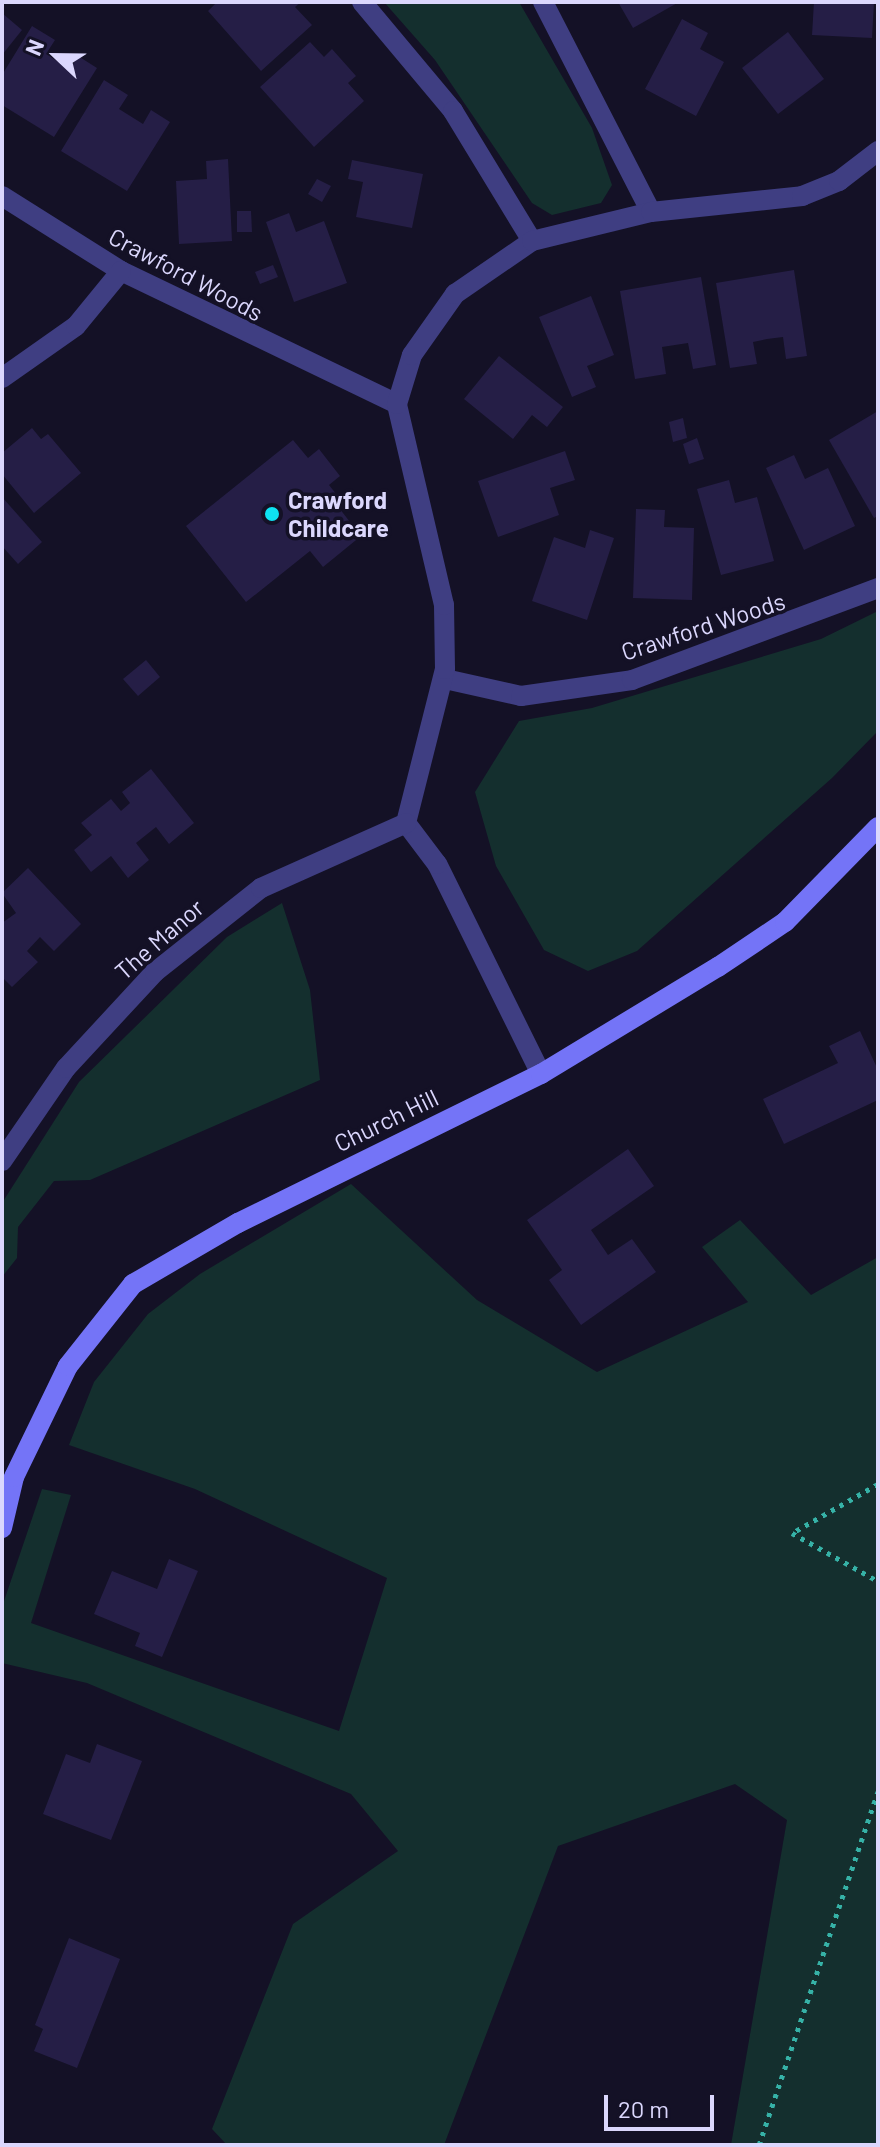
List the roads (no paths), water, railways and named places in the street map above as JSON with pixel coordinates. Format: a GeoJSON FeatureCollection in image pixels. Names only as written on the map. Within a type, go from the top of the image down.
{"type":"FeatureCollection","features":[{"type":"Feature","properties":{"kind":"street"},"geometry":{"type":"LineString","coordinates":[[362,2],[453,111],[532,241]]}},
{"type":"Feature","properties":{"kind":"street"},"geometry":{"type":"LineString","coordinates":[[543,2],[651,212]]}},
{"type":"Feature","properties":{"kind":"street"},"geometry":{"type":"LineString","coordinates":[[541,1074],[437,864],[406,823],[445,679],[444,605],[397,404],[429,324],[479,273],[532,241],[651,212],[802,196],[839,181],[878,151]]}},
{"type":"Feature","properties":{"kind":"street","name":"Crawford Woods"},"geometry":{"type":"LineString","coordinates":[[2,196],[121,271],[397,404]]}},
{"type":"Feature","properties":{"kind":"street"},"geometry":{"type":"LineString","coordinates":[[2,378],[76,326],[121,271]]}},
{"type":"Feature","properties":{"kind":"street","name":"Crawford Woods"},"geometry":{"type":"LineString","coordinates":[[445,679],[521,696],[632,680],[878,588]]}},
{"type":"Feature","properties":{"kind":"street","name":"The Manor"},"geometry":{"type":"LineString","coordinates":[[2,1161],[66,1068],[155,972],[261,888],[406,823]]}},
{"type":"Feature","properties":{"kind":"street","name":"Church Hill"},"geometry":{"type":"LineString","coordinates":[[2,1528],[14,1477],[68,1366],[133,1284],[238,1223],[541,1074],[785,922],[878,827]]}},
{"type":"Feature","properties":{"kind":"place","name":"Crawford Childcare"},"geometry":{"type":"Point","coordinates":[272,514]}}]}
